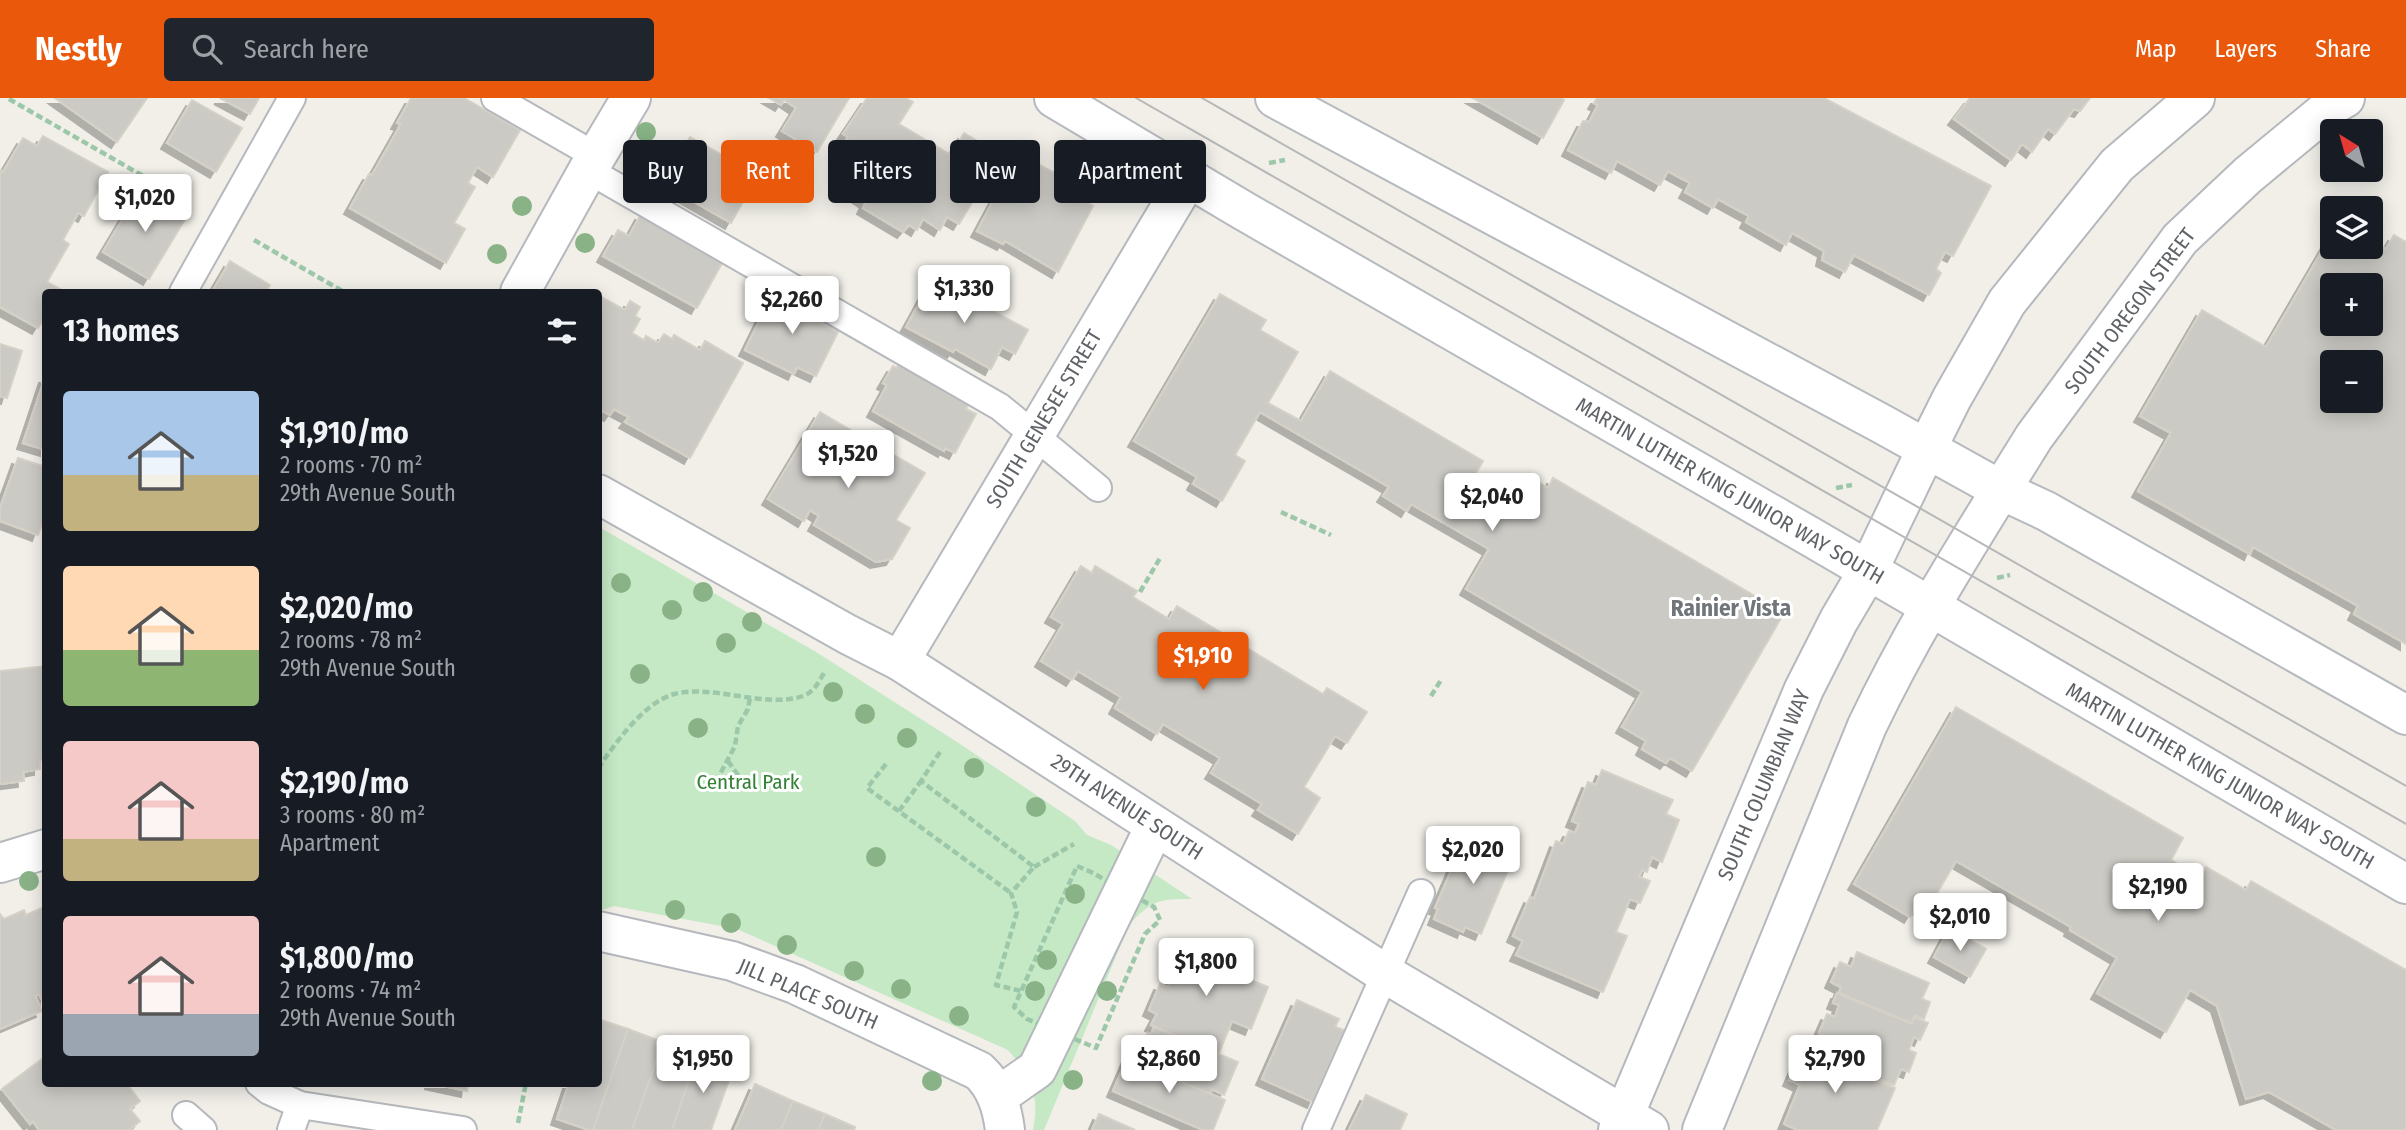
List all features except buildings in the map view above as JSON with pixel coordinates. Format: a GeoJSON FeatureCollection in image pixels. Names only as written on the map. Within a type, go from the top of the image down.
{"type":"FeatureCollection","features":[{"type":"Feature","properties":{"kind":"street"},"geometry":{"type":"LineString","coordinates":[[522,289],[592,163],[632,98]]}},
{"type":"Feature","properties":{"kind":"street","name":"MARTIN LUTHER KING JUNIOR WAY SOUTH"},"geometry":{"type":"LineString","coordinates":[[1054,98],[1124,140]]}},
{"type":"Feature","properties":{"kind":"street"},"geometry":{"type":"LineString","coordinates":[[1275,98],[2001,490],[2046,511],[2406,715]]}},
{"type":"Feature","properties":{"kind":"street"},"geometry":{"type":"LineString","coordinates":[[1927,448],[1961,380],[2007,302],[2117,165],[2194,98]]}},
{"type":"Feature","properties":{"kind":"street","name":"SOUTH OREGON STREET"},"geometry":{"type":"LineString","coordinates":[[2001,490],[2034,437],[2180,239],[2248,175],[2334,104],[2345,98]]}},
{"type":"Feature","properties":{"kind":"street","name":"MARTIN LUTHER KING JUNIOR WAY SOUTH"},"geometry":{"type":"LineString","coordinates":[[1206,188],[2406,884]]}},
{"type":"Feature","properties":{"kind":"street","name":"SOUTH GENESEE STREET"},"geometry":{"type":"LineString","coordinates":[[900,661],[1173,203]]}},
{"type":"Feature","properties":{"kind":"street","name":"SOUTH COLUMBIAN WAY"},"geometry":{"type":"LineString","coordinates":[[1630,1125],[1804,689],[1839,620],[1868,571],[1927,448]]}},
{"type":"Feature","properties":{"kind":"street"},"geometry":{"type":"LineString","coordinates":[[1702,1130],[1867,726],[1897,664],[2001,490]]}},
{"type":"Feature","properties":{"kind":"street","name":"29TH AVENUE SOUTH"},"geometry":{"type":"LineString","coordinates":[[602,496],[900,661],[1384,973],[1630,1125]]}},
{"type":"Feature","properties":{"kind":"street"},"geometry":{"type":"LineString","coordinates":[[1001,1113],[1037,1069],[1155,826]]}},
{"type":"Feature","properties":{"kind":"street"},"geometry":{"type":"LineString","coordinates":[[0,863],[42,850]]}},
{"type":"Feature","properties":{"kind":"street","name":"JILL PLACE SOUTH"},"geometry":{"type":"LineString","coordinates":[[602,932],[732,961],[795,984],[979,1071],[989,1081],[1001,1113]]}},
{"type":"Feature","properties":{"kind":"lane"},"geometry":{"type":"LineString","coordinates":[[185,289],[292,98]]}},
{"type":"Feature","properties":{"kind":"lane"},"geometry":{"type":"LineString","coordinates":[[495,98],[592,163],[1000,407],[1098,488]]}},
{"type":"Feature","properties":{"kind":"lane"},"geometry":{"type":"LineString","coordinates":[[1316,1130],[1421,893]]}},
{"type":"Feature","properties":{"kind":"lane"},"geometry":{"type":"LineString","coordinates":[[264,1087],[300,1105],[463,1130]]}},
{"type":"Feature","properties":{"kind":"lane"},"geometry":{"type":"LineString","coordinates":[[291,1130],[300,1105]]}},
{"type":"Feature","properties":{"kind":"path"},"geometry":{"type":"LineString","coordinates":[[9,99],[194,205]]}},
{"type":"Feature","properties":{"kind":"path"},"geometry":{"type":"LineString","coordinates":[[1269,163],[1285,160]]}},
{"type":"Feature","properties":{"kind":"path"},"geometry":{"type":"LineString","coordinates":[[250,238],[339,289]]}},
{"type":"Feature","properties":{"kind":"path"},"geometry":{"type":"LineString","coordinates":[[1836,488],[1852,485]]}},
{"type":"Feature","properties":{"kind":"path"},"geometry":{"type":"LineString","coordinates":[[1281,512],[1331,535]]}},
{"type":"Feature","properties":{"kind":"path"},"geometry":{"type":"LineString","coordinates":[[1140,592],[1160,558]]}},
{"type":"Feature","properties":{"kind":"path"},"geometry":{"type":"LineString","coordinates":[[1995,579],[2010,575]]}},
{"type":"Feature","properties":{"kind":"path"},"geometry":{"type":"LineString","coordinates":[[602,763],[620,738],[655,703],[674,694],[692,692],[784,699],[804,696],[815,688],[824,673]]}},
{"type":"Feature","properties":{"kind":"path"},"geometry":{"type":"LineString","coordinates":[[1431,696],[1441,680]]}},
{"type":"Feature","properties":{"kind":"path"},"geometry":{"type":"LineString","coordinates":[[711,790],[735,746],[738,726],[748,709],[750,697]]}},
{"type":"Feature","properties":{"kind":"path"},"geometry":{"type":"LineString","coordinates":[[899,811],[940,752]]}},
{"type":"Feature","properties":{"kind":"path"},"geometry":{"type":"LineString","coordinates":[[728,761],[742,781]]}},
{"type":"Feature","properties":{"kind":"path"},"geometry":{"type":"LineString","coordinates":[[886,764],[867,788],[1011,893],[1017,912],[996,985],[1021,992]]}},
{"type":"Feature","properties":{"kind":"path"},"geometry":{"type":"LineString","coordinates":[[921,781],[1034,867]]}},
{"type":"Feature","properties":{"kind":"path"},"geometry":{"type":"LineString","coordinates":[[1011,893],[1034,867],[1074,844]]}},
{"type":"Feature","properties":{"kind":"path"},"geometry":{"type":"LineString","coordinates":[[1014,1007],[1077,866]]}},
{"type":"Feature","properties":{"kind":"path"},"geometry":{"type":"LineString","coordinates":[[518,1123],[525,1087]]}},
{"type":"Feature","properties":{"kind":"green space","name":"Central Park"},"geometry":{"type":"Polygon","coordinates":[[[602,529],[816,652],[1075,821],[1087,835],[1111,845],[1192,899],[1156,903],[1144,910],[1129,925],[1044,1130],[1033,1130],[1035,1106],[1032,1087],[1023,1069],[1008,1050],[737,929],[614,906],[602,910],[602,529]]]}},
{"type":"Feature","properties":{"kind":"tram line"},"geometry":{"type":"LineString","coordinates":[[1136,98],[2406,824]]}},
{"type":"Feature","properties":{"kind":"tram line"},"geometry":{"type":"LineString","coordinates":[[1202,98],[2406,786]]}},
{"type":"Feature","properties":{"kind":"district","name":"Rainier Vista"},"geometry":{"type":"Point","coordinates":[1731,608]}}]}
